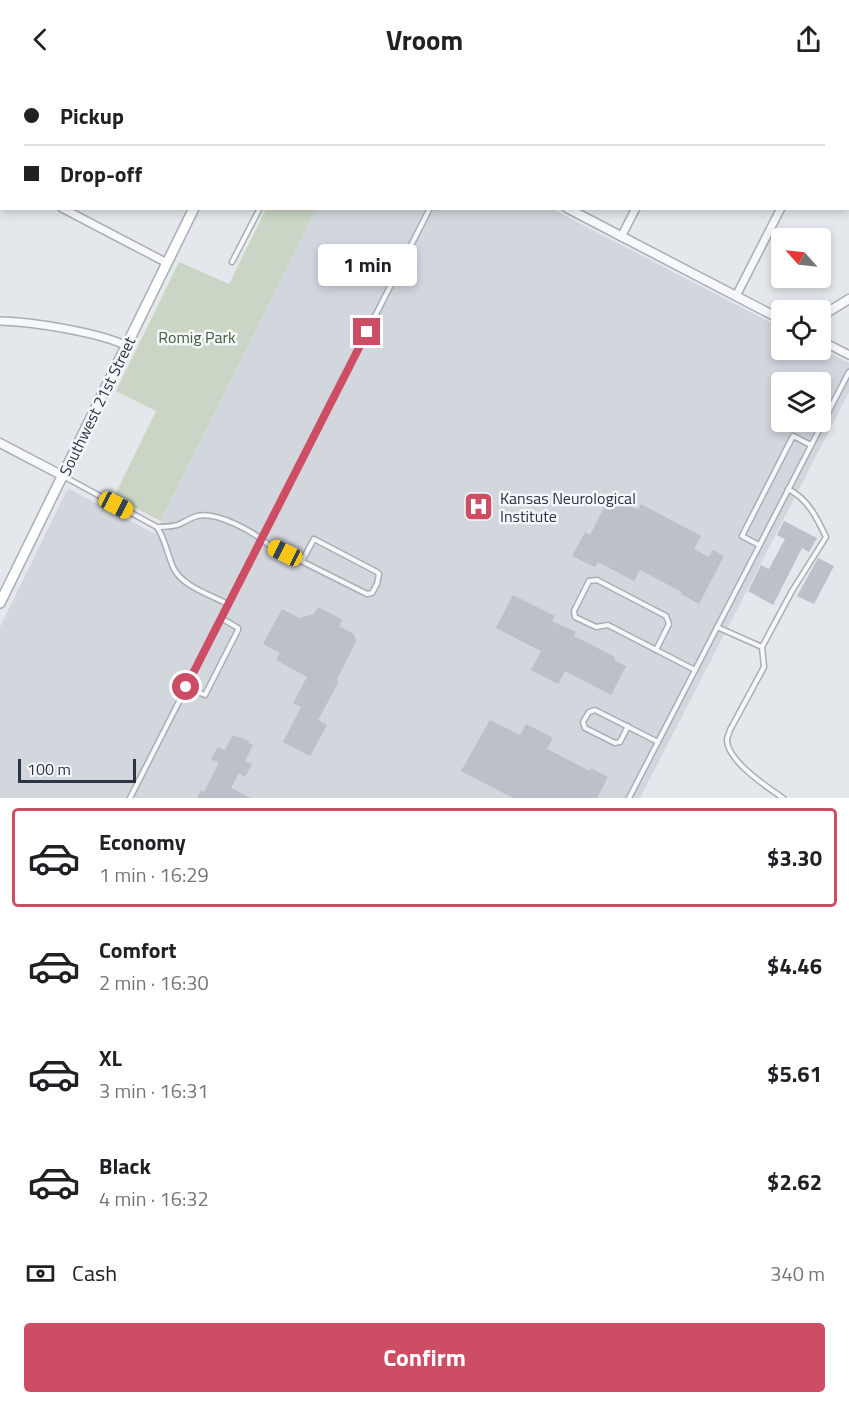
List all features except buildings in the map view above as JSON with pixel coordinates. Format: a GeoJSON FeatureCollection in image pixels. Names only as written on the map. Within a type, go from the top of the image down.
{"type":"FeatureCollection","features":[{"type":"Feature","properties":{"kind":"main road","name":"Southwest 21st Street"},"geometry":{"type":"LineString","coordinates":[[0,603],[193,210]]}},
{"type":"Feature","properties":{"kind":"street"},"geometry":{"type":"LineString","coordinates":[[66,210],[167,263]]}},
{"type":"Feature","properties":{"kind":"street"},"geometry":{"type":"LineString","coordinates":[[571,210],[771,314]]}},
{"type":"Feature","properties":{"kind":"street"},"geometry":{"type":"LineString","coordinates":[[621,237],[635,210]]}},
{"type":"Feature","properties":{"kind":"street"},"geometry":{"type":"LineString","coordinates":[[736,296],[780,210]]}},
{"type":"Feature","properties":{"kind":"street"},"geometry":{"type":"LineString","coordinates":[[831,310],[849,299]]}},
{"type":"Feature","properties":{"kind":"street"},"geometry":{"type":"LineString","coordinates":[[0,321],[38,325],[103,337],[127,346]]}},
{"type":"Feature","properties":{"kind":"street"},"geometry":{"type":"LineString","coordinates":[[831,345],[849,354]]}},
{"type":"Feature","properties":{"kind":"street"},"geometry":{"type":"LineString","coordinates":[[0,443],[63,476]]}},
{"type":"Feature","properties":{"kind":"lane"},"geometry":{"type":"LineString","coordinates":[[232,262],[259,210]]}},
{"type":"Feature","properties":{"kind":"lane"},"geometry":{"type":"LineString","coordinates":[[129,798],[429,210]]}},
{"type":"Feature","properties":{"kind":"lane"},"geometry":{"type":"LineString","coordinates":[[629,798],[849,372]]}},
{"type":"Feature","properties":{"kind":"lane"},"geometry":{"type":"LineString","coordinates":[[759,545],[742,536],[793,436],[811,446]]}},
{"type":"Feature","properties":{"kind":"lane"},"geometry":{"type":"LineString","coordinates":[[63,476],[157,527],[165,539],[172,565],[181,578],[228,604]]}},
{"type":"Feature","properties":{"kind":"lane"},"geometry":{"type":"LineString","coordinates":[[783,798],[750,773],[730,750],[727,739],[764,667],[762,647],[792,591],[826,537],[807,503],[788,489]]}},
{"type":"Feature","properties":{"kind":"lane"},"geometry":{"type":"LineString","coordinates":[[157,527],[172,526],[198,516],[213,515],[262,539],[269,545],[367,594],[372,593],[377,584],[379,574],[377,572],[314,539],[302,561]]}},
{"type":"Feature","properties":{"kind":"lane"},"geometry":{"type":"LineString","coordinates":[[656,650],[669,624],[669,619],[597,580],[589,581],[574,611],[574,616],[596,627],[608,625],[656,650],[695,670]]}},
{"type":"Feature","properties":{"kind":"lane"},"geometry":{"type":"LineString","coordinates":[[186,687],[205,695],[228,651],[238,628],[221,618]]}},
{"type":"Feature","properties":{"kind":"lane"},"geometry":{"type":"LineString","coordinates":[[717,627],[762,647]]}},
{"type":"Feature","properties":{"kind":"lane"},"geometry":{"type":"LineString","coordinates":[[628,726],[620,742],[615,743],[585,728],[583,722],[592,709],[628,726],[658,742]]}},
{"type":"Feature","properties":{"kind":"shaded area","name":"Kansas Neurological Institute"},"geometry":{"type":"Polygon","coordinates":[[[316,210],[554,210],[771,323],[771,360],[831,360],[831,353],[849,363],[849,392],[831,427],[831,372],[771,372],[771,432],[828,432],[640,798],[0,798],[0,627],[69,489],[155,534],[316,210]]]}},
{"type":"Feature","properties":{"kind":"green space","name":"Romig Park"},"geometry":{"type":"Polygon","coordinates":[[[266,210],[316,210],[161,521],[114,497],[156,411],[116,391],[179,262],[229,284],[266,210]]]}},
{"type":"Feature","properties":{"kind":"place","name":"Kansas Neurological Institute"},"geometry":{"type":"Point","coordinates":[479,507]}},
{"type":"Feature","properties":{"kind":"route"},"geometry":{"type":"LineString","coordinates":[[186,687],[367,332]]}}]}
